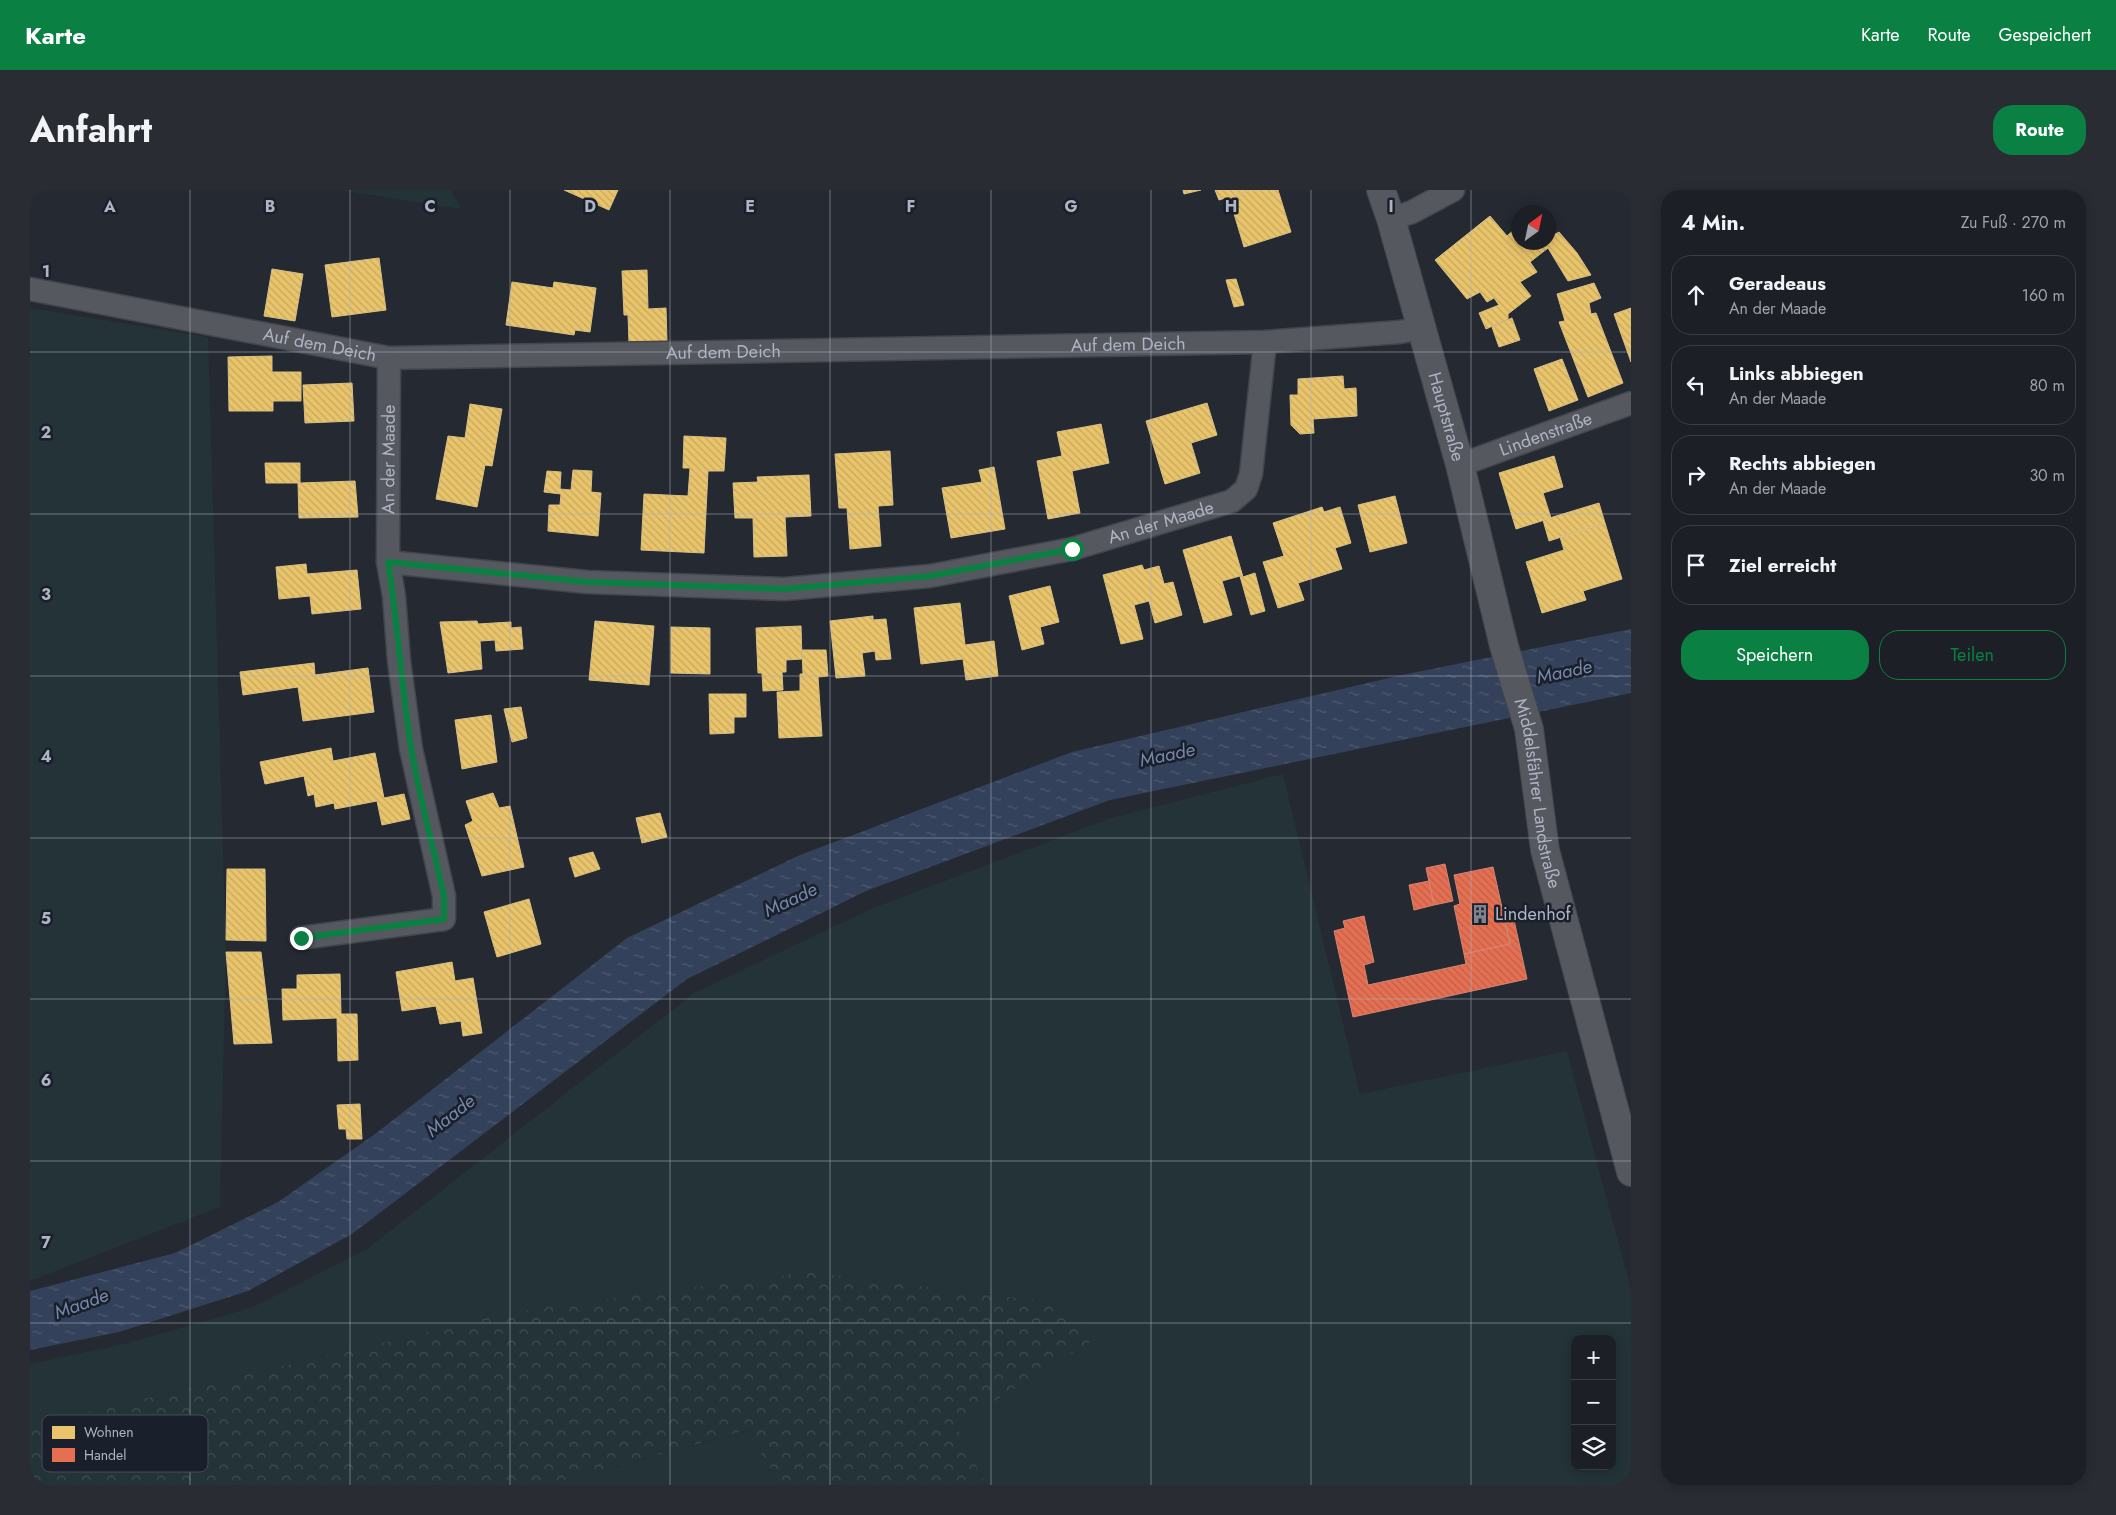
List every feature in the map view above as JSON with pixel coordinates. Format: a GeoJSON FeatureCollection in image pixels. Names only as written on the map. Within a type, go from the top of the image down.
{"type":"FeatureCollection","features":[{"type":"Feature","properties":{"kind":"street","name":"Hauptstraße"},"geometry":{"type":"LineString","coordinates":[[1381,190],[1391,219],[1460,465],[1502,636]]}},
{"type":"Feature","properties":{"kind":"street"},"geometry":{"type":"LineString","coordinates":[[1391,219],[1412,212],[1452,190]]}},
{"type":"Feature","properties":{"kind":"street","name":"Auf dem Deich"},"geometry":{"type":"LineString","coordinates":[[30,290],[389,358],[1265,342],[1400,332],[1422,328]]}},
{"type":"Feature","properties":{"kind":"street","name":"An der Maade"},"geometry":{"type":"LineString","coordinates":[[388,562],[588,582],[784,589],[930,576],[1072,549],[1232,501],[1246,489],[1251,474],[1265,342]]}},
{"type":"Feature","properties":{"kind":"street","name":"An der Maade"},"geometry":{"type":"LineString","coordinates":[[301,938],[444,919],[444,896],[411,749],[399,661],[394,596],[388,562],[389,358]]}},
{"type":"Feature","properties":{"kind":"street","name":"Lindenstraße"},"geometry":{"type":"LineString","coordinates":[[1460,465],[1631,403]]}},
{"type":"Feature","properties":{"kind":"street","name":"Middelsfährer Landstraße"},"geometry":{"type":"LineString","coordinates":[[1502,636],[1529,729],[1545,850],[1631,1172]]}},
{"type":"Feature","properties":{"kind":"green space"},"geometry":{"type":"Polygon","coordinates":[[[338,190],[451,190],[461,209],[338,190]]]}},
{"type":"Feature","properties":{"kind":"green space"},"geometry":{"type":"Polygon","coordinates":[[[30,308],[208,337],[226,952],[220,1207],[30,1281],[30,308]]]}},
{"type":"Feature","properties":{"kind":"green space"},"geometry":{"type":"Polygon","coordinates":[[[1283,774],[1360,1094],[1567,1051],[1631,1289],[1631,1485],[986,1485],[956,1425],[1092,1340],[1062,1302],[981,1294],[141,1415],[42,1415],[42,1429],[30,1431],[30,1364],[124,1344],[253,1307],[367,1249],[694,993],[873,908],[1111,818],[1283,774]]]}},
{"type":"Feature","properties":{"kind":"green space"},"geometry":{"type":"Polygon","coordinates":[[[809,1272],[981,1294],[1062,1302],[1093,1340],[956,1425],[986,1485],[780,1485],[748,1430],[550,1485],[30,1485],[30,1431],[37,1424],[42,1423],[42,1472],[208,1472],[208,1415],[75,1415],[513,1312],[809,1272]]]}},
{"type":"Feature","properties":{"kind":"green space"},"geometry":{"type":"Polygon","coordinates":[[[749,1430],[780,1485],[550,1485],[749,1430]]]}},
{"type":"Feature","properties":{"kind":"water","name":"Maade"},"geometry":{"type":"Polygon","coordinates":[[[1631,629],[1631,693],[1110,800],[866,891],[687,979],[352,1234],[248,1291],[119,1332],[30,1350],[30,1291],[175,1253],[278,1202],[375,1134],[627,938],[800,855],[1072,752],[1402,675],[1631,629]]]}},
{"type":"Feature","properties":{"kind":"building: Wohnen"},"geometry":{"type":"Polygon","coordinates":[[[564,190],[618,190],[609,210],[564,190]]]}},
{"type":"Feature","properties":{"kind":"building: Wohnen"},"geometry":{"type":"Polygon","coordinates":[[[1183,190],[1201,190],[1184,194],[1183,190]]]}},
{"type":"Feature","properties":{"kind":"building: Wohnen"},"geometry":{"type":"Polygon","coordinates":[[[1215,190],[1251,190],[1219,200],[1215,190]]]}},
{"type":"Feature","properties":{"kind":"building: Wohnen"},"geometry":{"type":"Polygon","coordinates":[[[1251,190],[1278,190],[1291,232],[1244,247],[1229,197],[1251,190]]]}},
{"type":"Feature","properties":{"kind":"building: Wohnen"},"geometry":{"type":"Polygon","coordinates":[[[1490,216],[1507,236],[1511,232],[1511,250],[1545,250],[1530,262],[1537,272],[1520,282],[1531,296],[1508,314],[1508,319],[1486,329],[1479,313],[1499,305],[1494,298],[1487,302],[1480,292],[1467,299],[1435,260],[1490,216]]]}},
{"type":"Feature","properties":{"kind":"building: Wohnen"},"geometry":{"type":"Polygon","coordinates":[[[1559,232],[1577,253],[1591,275],[1568,281],[1549,250],[1556,250],[1556,234],[1559,232]]]}},
{"type":"Feature","properties":{"kind":"building: Wohnen"},"geometry":{"type":"Polygon","coordinates":[[[379,258],[386,310],[332,317],[325,265],[379,258]]]}},
{"type":"Feature","properties":{"kind":"building: Wohnen"},"geometry":{"type":"Polygon","coordinates":[[[272,269],[303,274],[295,321],[264,316],[272,269]]]}},
{"type":"Feature","properties":{"kind":"building: Wohnen"},"geometry":{"type":"Polygon","coordinates":[[[647,270],[648,309],[666,308],[667,342],[629,343],[628,315],[624,315],[622,271],[647,270]]]}},
{"type":"Feature","properties":{"kind":"building: Wohnen"},"geometry":{"type":"Polygon","coordinates":[[[1236,279],[1244,305],[1234,307],[1226,280],[1236,279]]]}},
{"type":"Feature","properties":{"kind":"building: Wohnen"},"geometry":{"type":"Polygon","coordinates":[[[512,282],[553,288],[554,282],[596,288],[590,332],[575,330],[574,335],[506,325],[512,282]]]}},
{"type":"Feature","properties":{"kind":"building: Wohnen"},"geometry":{"type":"Polygon","coordinates":[[[1594,283],[1601,298],[1589,303],[1591,314],[1596,313],[1623,383],[1588,397],[1559,322],[1565,321],[1557,294],[1594,283]]]}},
{"type":"Feature","properties":{"kind":"building: Wohnen"},"geometry":{"type":"Polygon","coordinates":[[[1631,308],[1631,362],[1614,314],[1631,308]]]}},
{"type":"Feature","properties":{"kind":"building: Wohnen"},"geometry":{"type":"Polygon","coordinates":[[[1512,318],[1520,340],[1499,347],[1492,327],[1512,318]]]}},
{"type":"Feature","properties":{"kind":"building: Wohnen"},"geometry":{"type":"Polygon","coordinates":[[[272,356],[272,372],[301,372],[301,401],[273,401],[273,411],[229,411],[228,357],[272,356]]]}},
{"type":"Feature","properties":{"kind":"building: Wohnen"},"geometry":{"type":"Polygon","coordinates":[[[1562,359],[1578,400],[1549,411],[1534,369],[1562,359]]]}},
{"type":"Feature","properties":{"kind":"building: Wohnen"},"geometry":{"type":"Polygon","coordinates":[[[1343,376],[1344,389],[1356,388],[1357,416],[1313,419],[1314,433],[1300,434],[1291,425],[1290,395],[1298,395],[1298,379],[1343,376]]]}},
{"type":"Feature","properties":{"kind":"building: Wohnen"},"geometry":{"type":"Polygon","coordinates":[[[352,383],[354,421],[305,423],[303,385],[352,383]]]}},
{"type":"Feature","properties":{"kind":"building: Wohnen"},"geometry":{"type":"Polygon","coordinates":[[[1207,403],[1217,435],[1191,443],[1200,473],[1165,484],[1146,421],[1207,403]]]}},
{"type":"Feature","properties":{"kind":"building: Wohnen"},"geometry":{"type":"Polygon","coordinates":[[[470,404],[502,409],[492,466],[485,465],[477,507],[436,499],[448,436],[465,438],[470,404]]]}},
{"type":"Feature","properties":{"kind":"building: Wohnen"},"geometry":{"type":"Polygon","coordinates":[[[1101,424],[1109,463],[1072,471],[1080,513],[1048,519],[1037,461],[1062,456],[1057,432],[1101,424]]]}},
{"type":"Feature","properties":{"kind":"building: Wohnen"},"geometry":{"type":"Polygon","coordinates":[[[684,436],[726,438],[724,471],[708,471],[704,553],[641,550],[644,494],[688,496],[690,468],[683,468],[684,436]]]}},
{"type":"Feature","properties":{"kind":"building: Wohnen"},"geometry":{"type":"Polygon","coordinates":[[[890,451],[893,505],[878,506],[881,546],[850,549],[847,508],[839,508],[835,454],[890,451]]]}},
{"type":"Feature","properties":{"kind":"building: Wohnen"},"geometry":{"type":"Polygon","coordinates":[[[1554,456],[1563,487],[1543,493],[1551,518],[1516,529],[1499,473],[1554,456]]]}},
{"type":"Feature","properties":{"kind":"building: Wohnen"},"geometry":{"type":"Polygon","coordinates":[[[265,463],[300,463],[300,483],[355,481],[358,517],[299,518],[298,483],[266,483],[265,463]]]}},
{"type":"Feature","properties":{"kind":"building: Wohnen"},"geometry":{"type":"Polygon","coordinates":[[[994,467],[1005,529],[951,538],[942,488],[982,482],[979,470],[994,467]]]}},
{"type":"Feature","properties":{"kind":"building: Wohnen"},"geometry":{"type":"Polygon","coordinates":[[[573,470],[592,471],[591,492],[601,493],[598,536],[548,531],[549,505],[560,505],[561,494],[544,492],[547,471],[561,472],[560,489],[571,490],[573,470]]]}},
{"type":"Feature","properties":{"kind":"building: Wohnen"},"geometry":{"type":"Polygon","coordinates":[[[809,475],[811,516],[785,517],[787,556],[754,557],[753,518],[735,518],[733,483],[758,482],[757,477],[809,475]]]}},
{"type":"Feature","properties":{"kind":"building: Wohnen"},"geometry":{"type":"Polygon","coordinates":[[[1395,496],[1407,543],[1370,552],[1358,505],[1395,496]]]}},
{"type":"Feature","properties":{"kind":"building: Wohnen"},"geometry":{"type":"Polygon","coordinates":[[[1599,503],[1605,523],[1549,541],[1543,520],[1599,503]]]}},
{"type":"Feature","properties":{"kind":"building: Wohnen"},"geometry":{"type":"Polygon","coordinates":[[[1322,507],[1324,512],[1340,507],[1351,543],[1335,548],[1342,569],[1298,583],[1304,600],[1278,608],[1263,562],[1284,556],[1273,523],[1322,507]]]}},
{"type":"Feature","properties":{"kind":"building: Wohnen"},"geometry":{"type":"Polygon","coordinates":[[[1605,523],[1622,579],[1583,591],[1586,600],[1542,613],[1526,562],[1564,550],[1560,537],[1605,523]]]}},
{"type":"Feature","properties":{"kind":"building: Wohnen"},"geometry":{"type":"Polygon","coordinates":[[[1231,536],[1243,577],[1255,573],[1265,611],[1251,615],[1240,576],[1222,581],[1232,615],[1204,623],[1183,550],[1231,536]]]}},
{"type":"Feature","properties":{"kind":"building: Wohnen"},"geometry":{"type":"Polygon","coordinates":[[[306,564],[307,574],[357,570],[361,609],[312,614],[310,596],[279,599],[276,567],[306,564]]]}},
{"type":"Feature","properties":{"kind":"building: Wohnen"},"geometry":{"type":"Polygon","coordinates":[[[1142,565],[1144,570],[1159,566],[1164,584],[1173,582],[1182,615],[1155,623],[1149,601],[1134,605],[1143,639],[1121,644],[1103,575],[1142,565]]]}},
{"type":"Feature","properties":{"kind":"building: Wohnen"},"geometry":{"type":"Polygon","coordinates":[[[1050,586],[1059,622],[1040,627],[1044,644],[1022,650],[1009,596],[1050,586]]]}},
{"type":"Feature","properties":{"kind":"building: Wohnen"},"geometry":{"type":"Polygon","coordinates":[[[960,603],[965,645],[994,641],[998,676],[966,680],[963,659],[921,664],[914,608],[960,603]]]}},
{"type":"Feature","properties":{"kind":"building: Wohnen"},"geometry":{"type":"Polygon","coordinates":[[[873,616],[873,620],[886,619],[891,659],[876,660],[875,651],[862,653],[865,676],[836,678],[830,621],[873,616]]]}},
{"type":"Feature","properties":{"kind":"building: Wohnen"},"geometry":{"type":"Polygon","coordinates":[[[477,621],[478,624],[511,622],[511,628],[521,627],[523,649],[496,651],[495,640],[480,641],[482,669],[448,673],[440,622],[477,621]]]}},
{"type":"Feature","properties":{"kind":"building: Wohnen"},"geometry":{"type":"Polygon","coordinates":[[[595,621],[654,626],[649,685],[589,680],[595,621]]]}},
{"type":"Feature","properties":{"kind":"building: Wohnen"},"geometry":{"type":"Polygon","coordinates":[[[801,626],[802,659],[786,660],[786,672],[782,672],[783,690],[763,691],[762,673],[758,673],[756,628],[801,626]]]}},
{"type":"Feature","properties":{"kind":"building: Wohnen"},"geometry":{"type":"Polygon","coordinates":[[[671,627],[710,628],[710,674],[671,673],[671,627]]]}},
{"type":"Feature","properties":{"kind":"building: Wohnen"},"geometry":{"type":"Polygon","coordinates":[[[802,650],[826,650],[828,676],[818,677],[822,736],[779,738],[777,692],[800,691],[800,674],[803,674],[802,650]]]}},
{"type":"Feature","properties":{"kind":"building: Wohnen"},"geometry":{"type":"Polygon","coordinates":[[[314,663],[315,675],[368,668],[374,712],[303,721],[298,687],[243,695],[240,672],[314,663]]]}},
{"type":"Feature","properties":{"kind":"building: Wohnen"},"geometry":{"type":"Polygon","coordinates":[[[709,694],[746,694],[746,717],[734,717],[734,733],[710,734],[709,694]]]}},
{"type":"Feature","properties":{"kind":"building: Wohnen"},"geometry":{"type":"Polygon","coordinates":[[[521,707],[527,738],[512,742],[504,709],[521,707]]]}},
{"type":"Feature","properties":{"kind":"building: Wohnen"},"geometry":{"type":"Polygon","coordinates":[[[491,715],[497,762],[462,769],[455,720],[491,715]]]}},
{"type":"Feature","properties":{"kind":"building: Wohnen"},"geometry":{"type":"Polygon","coordinates":[[[331,748],[333,761],[375,753],[384,798],[404,794],[410,819],[382,825],[377,801],[335,809],[334,803],[316,807],[314,794],[308,796],[304,776],[265,784],[260,762],[331,748]]]}},
{"type":"Feature","properties":{"kind":"building: Wohnen"},"geometry":{"type":"Polygon","coordinates":[[[493,793],[499,808],[510,806],[524,867],[482,876],[465,825],[473,821],[466,801],[493,793]]]}},
{"type":"Feature","properties":{"kind":"building: Wohnen"},"geometry":{"type":"Polygon","coordinates":[[[660,813],[667,837],[642,843],[636,818],[660,813]]]}},
{"type":"Feature","properties":{"kind":"building: Wohnen"},"geometry":{"type":"Polygon","coordinates":[[[593,852],[600,869],[575,877],[569,858],[593,852]]]}},
{"type":"Feature","properties":{"kind":"building: Wohnen"},"geometry":{"type":"Polygon","coordinates":[[[227,869],[265,869],[266,941],[226,940],[227,869]]]}},
{"type":"Feature","properties":{"kind":"building: Wohnen"},"geometry":{"type":"Polygon","coordinates":[[[529,899],[541,944],[497,957],[484,912],[529,899]]]}},
{"type":"Feature","properties":{"kind":"building: Wohnen"},"geometry":{"type":"Polygon","coordinates":[[[226,952],[261,952],[272,1043],[234,1044],[226,952]]]}},
{"type":"Feature","properties":{"kind":"building: Wohnen"},"geometry":{"type":"Polygon","coordinates":[[[452,962],[455,981],[473,978],[482,1033],[463,1036],[461,1021],[440,1024],[436,1006],[402,1011],[396,972],[452,962]]]}},
{"type":"Feature","properties":{"kind":"building: Wohnen"},"geometry":{"type":"Polygon","coordinates":[[[340,974],[341,1014],[357,1014],[358,1060],[338,1061],[337,1018],[283,1020],[282,989],[297,989],[297,975],[340,974]]]}},
{"type":"Feature","properties":{"kind":"building: Wohnen"},"geometry":{"type":"Polygon","coordinates":[[[360,1104],[362,1139],[347,1139],[346,1129],[339,1129],[337,1105],[360,1104]]]}},
{"type":"Feature","properties":{"kind":"building: Handel"},"geometry":{"type":"Polygon","coordinates":[[[1445,864],[1453,901],[1434,905],[1426,868],[1445,864]]]}},
{"type":"Feature","properties":{"kind":"building: Handel","name":"Lindenhof"},"geometry":{"type":"Polygon","coordinates":[[[1493,867],[1510,944],[1464,954],[1454,906],[1460,904],[1454,875],[1493,867]]]}},
{"type":"Feature","properties":{"kind":"building: Handel"},"geometry":{"type":"Polygon","coordinates":[[[1429,881],[1434,905],[1414,910],[1409,885],[1429,881]]]}},
{"type":"Feature","properties":{"kind":"building: Handel"},"geometry":{"type":"Polygon","coordinates":[[[1364,916],[1374,962],[1364,965],[1368,985],[1466,964],[1464,954],[1510,944],[1505,922],[1514,920],[1527,979],[1353,1017],[1334,931],[1345,928],[1343,921],[1364,916]]]}},
{"type":"Feature","properties":{"kind":"place","name":"Lindenhof"},"geometry":{"type":"Point","coordinates":[1480,914]}},
{"type":"Feature","properties":{"kind":"route"},"geometry":{"type":"LineString","coordinates":[[301,938],[444,919],[444,896],[411,749],[399,661],[394,596],[388,562],[588,582],[784,589],[930,576],[1072,549]]}}]}
